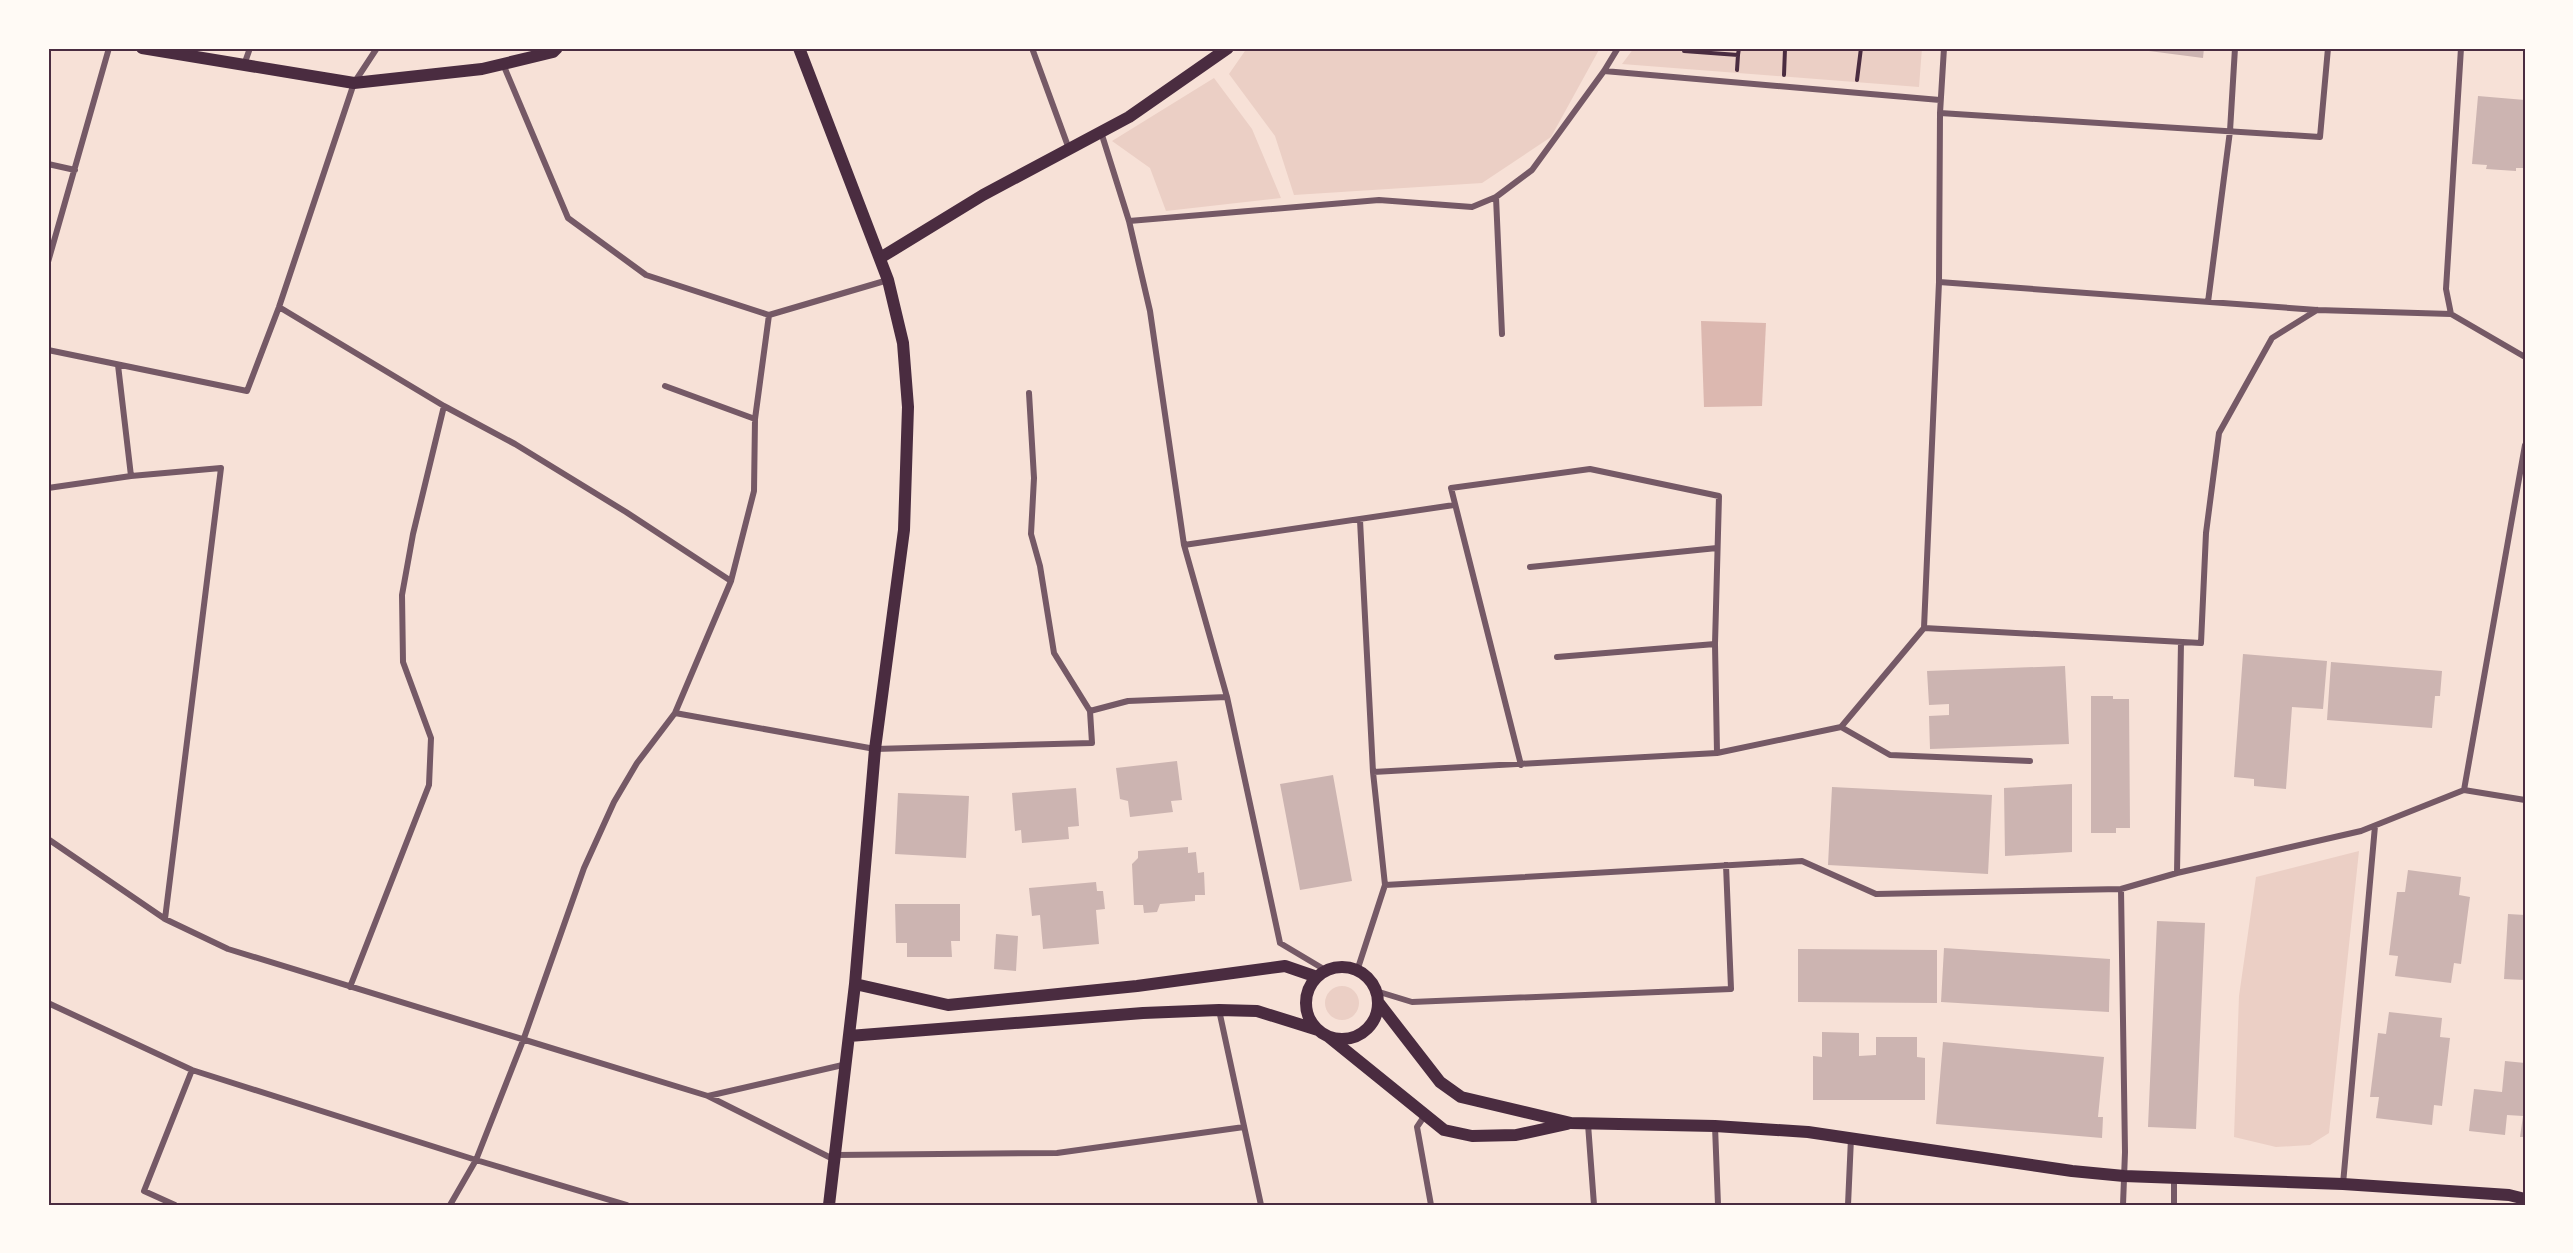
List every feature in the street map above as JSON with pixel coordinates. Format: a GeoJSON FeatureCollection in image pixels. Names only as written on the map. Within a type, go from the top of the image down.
{"type":"FeatureCollection","features":[{"type":"Feature","properties":{"kind":"main road"},"geometry":{"type":"LineString","coordinates":[[147,48],[354,83],[482,69],[553,52],[557,48]]}},
{"type":"Feature","properties":{"kind":"main road"},"geometry":{"type":"LineString","coordinates":[[800,48],[888,280],[903,343],[908,418],[904,530],[874,749],[855,984],[829,1205]]}},
{"type":"Feature","properties":{"kind":"main road"},"geometry":{"type":"LineString","coordinates":[[880,258],[983,195],[1129,117],[1228,48]]}},
{"type":"Feature","properties":{"kind":"main road"},"geometry":{"type":"LineString","coordinates":[[855,984],[948,1005],[1137,986],[1285,966],[1322,974]]}},
{"type":"Feature","properties":{"kind":"main road"},"geometry":{"type":"LineString","coordinates":[[1571,1123],[1516,1135],[1472,1136],[1444,1130],[1324,1033],[1307,1010],[1306,998],[1310,987],[1322,974],[1338,968],[1357,971],[1370,980],[1377,997],[1440,1082],[1461,1097],[1571,1123],[1715,1126],[1808,1132],[2072,1172],[2343,1184],[2510,1195],[2525,1199]]}},
{"type":"Feature","properties":{"kind":"main road"},"geometry":{"type":"LineString","coordinates":[[849,1036],[1143,1013],[1219,1010],[1257,1011],[1324,1033],[1352,1038],[1363,1033],[1371,1025],[1377,997]]}},
{"type":"Feature","properties":{"kind":"street"},"geometry":{"type":"LineString","coordinates":[[48,262],[110,48]]}},
{"type":"Feature","properties":{"kind":"street"},"geometry":{"type":"LineString","coordinates":[[244,66],[250,48]]}},
{"type":"Feature","properties":{"kind":"street"},"geometry":{"type":"LineString","coordinates":[[48,350],[247,391],[279,307],[354,83],[377,48]]}},
{"type":"Feature","properties":{"kind":"street"},"geometry":{"type":"LineString","coordinates":[[1032,48],[1069,149]]}},
{"type":"Feature","properties":{"kind":"street"},"geometry":{"type":"LineString","coordinates":[[1129,221],[1379,200],[1472,207],[1496,197],[1532,170],[1604,72],[1618,48]]}},
{"type":"Feature","properties":{"kind":"street"},"geometry":{"type":"LineString","coordinates":[[1373,772],[1717,753],[1840,727],[1924,628],[1938,282],[1940,100],[1944,48]]}},
{"type":"Feature","properties":{"kind":"street"},"geometry":{"type":"LineString","coordinates":[[2208,302],[2230,131],[2235,48]]}},
{"type":"Feature","properties":{"kind":"street"},"geometry":{"type":"LineString","coordinates":[[1940,113],[2320,137],[2328,48]]}},
{"type":"Feature","properties":{"kind":"street"},"geometry":{"type":"LineString","coordinates":[[2451,314],[2446,289],[2461,48]]}},
{"type":"Feature","properties":{"kind":"street"},"geometry":{"type":"LineString","coordinates":[[503,64],[568,218],[646,275],[769,315],[888,280]]}},
{"type":"Feature","properties":{"kind":"street"},"geometry":{"type":"LineString","coordinates":[[1604,72],[1940,100]]}},
{"type":"Feature","properties":{"kind":"street"},"geometry":{"type":"LineString","coordinates":[[1101,132],[1129,221],[1149,311],[1184,545],[1227,697],[1280,944],[1322,974]]}},
{"type":"Feature","properties":{"kind":"street"},"geometry":{"type":"LineString","coordinates":[[48,164],[75,170]]}},
{"type":"Feature","properties":{"kind":"street"},"geometry":{"type":"LineString","coordinates":[[1496,197],[1502,334]]}},
{"type":"Feature","properties":{"kind":"street"},"geometry":{"type":"LineString","coordinates":[[1938,282],[2317,310],[2451,314],[2525,357]]}},
{"type":"Feature","properties":{"kind":"street"},"geometry":{"type":"LineString","coordinates":[[279,307],[444,406],[514,444],[606,499],[731,581]]}},
{"type":"Feature","properties":{"kind":"street"},"geometry":{"type":"LineString","coordinates":[[1924,628],[2201,643],[2206,533],[2219,433],[2272,338],[2317,310]]}},
{"type":"Feature","properties":{"kind":"street"},"geometry":{"type":"LineString","coordinates":[[450,1205],[476,1160],[524,1038],[584,868],[614,802],[637,763],[675,713],[731,581],[754,491],[755,419],[769,315]]}},
{"type":"Feature","properties":{"kind":"street"},"geometry":{"type":"LineString","coordinates":[[118,365],[131,476]]}},
{"type":"Feature","properties":{"kind":"street"},"geometry":{"type":"LineString","coordinates":[[665,386],[755,419]]}},
{"type":"Feature","properties":{"kind":"street"},"geometry":{"type":"LineString","coordinates":[[675,713],[874,749],[1092,743],[1090,711],[1054,653],[1040,566],[1031,534],[1034,478],[1029,393]]}},
{"type":"Feature","properties":{"kind":"street"},"geometry":{"type":"LineString","coordinates":[[350,987],[429,785],[431,738],[403,662],[402,595],[444,406]]}},
{"type":"Feature","properties":{"kind":"street"},"geometry":{"type":"LineString","coordinates":[[2464,790],[2525,445]]}},
{"type":"Feature","properties":{"kind":"street"},"geometry":{"type":"LineString","coordinates":[[48,488],[131,476],[221,468],[165,919]]}},
{"type":"Feature","properties":{"kind":"street"},"geometry":{"type":"LineString","coordinates":[[1521,765],[1451,488],[1590,470],[1719,496],[1715,644],[1717,753]]}},
{"type":"Feature","properties":{"kind":"street"},"geometry":{"type":"LineString","coordinates":[[1184,545],[1454,505]]}},
{"type":"Feature","properties":{"kind":"street"},"geometry":{"type":"LineString","coordinates":[[1357,971],[1385,885],[1373,772],[1360,519]]}},
{"type":"Feature","properties":{"kind":"street"},"geometry":{"type":"LineString","coordinates":[[1530,567],[1717,548]]}},
{"type":"Feature","properties":{"kind":"street"},"geometry":{"type":"LineString","coordinates":[[2177,873],[2181,642]]}},
{"type":"Feature","properties":{"kind":"street"},"geometry":{"type":"LineString","coordinates":[[1557,657],[1715,644]]}},
{"type":"Feature","properties":{"kind":"street"},"geometry":{"type":"LineString","coordinates":[[1090,711],[1128,701],[1227,697]]}},
{"type":"Feature","properties":{"kind":"street"},"geometry":{"type":"LineString","coordinates":[[1840,727],[1890,755],[2030,761]]}},
{"type":"Feature","properties":{"kind":"street"},"geometry":{"type":"LineString","coordinates":[[1385,885],[1802,861],[1876,894],[2121,889],[2177,873],[2374,826],[2464,790],[2525,800]]}},
{"type":"Feature","properties":{"kind":"street"},"geometry":{"type":"LineString","coordinates":[[2343,1184],[2374,826]]}},
{"type":"Feature","properties":{"kind":"street"},"geometry":{"type":"LineString","coordinates":[[48,839],[165,919],[228,949],[708,1096],[834,1157],[1057,1153],[1244,1126]]}},
{"type":"Feature","properties":{"kind":"street"},"geometry":{"type":"LineString","coordinates":[[1377,997],[1412,1002],[1731,989],[1726,865]]}},
{"type":"Feature","properties":{"kind":"street"},"geometry":{"type":"LineString","coordinates":[[2121,889],[2123,1205]]}},
{"type":"Feature","properties":{"kind":"street"},"geometry":{"type":"LineString","coordinates":[[48,1003],[192,1070],[627,1205]]}},
{"type":"Feature","properties":{"kind":"street"},"geometry":{"type":"LineString","coordinates":[[1219,1010],[1261,1205]]}},
{"type":"Feature","properties":{"kind":"street"},"geometry":{"type":"LineString","coordinates":[[708,1096],[847,1064]]}},
{"type":"Feature","properties":{"kind":"street"},"geometry":{"type":"LineString","coordinates":[[174,1205],[144,1191],[192,1070]]}},
{"type":"Feature","properties":{"kind":"street"},"geometry":{"type":"LineString","coordinates":[[1425,1115],[1417,1127],[1431,1205]]}},
{"type":"Feature","properties":{"kind":"street"},"geometry":{"type":"LineString","coordinates":[[1588,1124],[1594,1205]]}},
{"type":"Feature","properties":{"kind":"street"},"geometry":{"type":"LineString","coordinates":[[1715,1126],[1718,1205]]}},
{"type":"Feature","properties":{"kind":"street"},"geometry":{"type":"LineString","coordinates":[[1848,1205],[1851,1138]]}},
{"type":"Feature","properties":{"kind":"street"},"geometry":{"type":"LineString","coordinates":[[2174,1177],[2174,1205]]}},
{"type":"Feature","properties":{"kind":"path"},"geometry":{"type":"LineString","coordinates":[[1684,48],[1684,51],[1738,55],[1739,48]]}},
{"type":"Feature","properties":{"kind":"path"},"geometry":{"type":"LineString","coordinates":[[1783,86],[1784,48],[1792,48]]}},
{"type":"Feature","properties":{"kind":"path"},"geometry":{"type":"LineString","coordinates":[[1858,93],[1861,48]]}},
{"type":"Feature","properties":{"kind":"path"},"geometry":{"type":"LineString","coordinates":[[1903,48],[1922,48]]}},
{"type":"Feature","properties":{"kind":"shaded area"},"geometry":{"type":"Polygon","coordinates":[[[1247,48],[1600,48],[1551,137],[1482,183],[1294,195],[1275,136],[1229,74],[1247,48]]]}},
{"type":"Feature","properties":{"kind":"shaded area"},"geometry":{"type":"Polygon","coordinates":[[[1634,48],[1922,48],[1919,87],[1622,64],[1634,48]]]}},
{"type":"Feature","properties":{"kind":"shaded area"},"geometry":{"type":"Polygon","coordinates":[[[1214,78],[1252,129],[1281,198],[1166,211],[1150,168],[1112,141],[1214,78]]]}},
{"type":"Feature","properties":{"kind":"shaded area"},"geometry":{"type":"Polygon","coordinates":[[[1701,321],[1766,323],[1762,406],[1704,407],[1701,321]]]}},
{"type":"Feature","properties":{"kind":"shaded area"},"geometry":{"type":"Polygon","coordinates":[[[2359,851],[2329,1133],[2310,1145],[2276,1147],[2234,1137],[2239,996],[2256,877],[2359,851]]]}},
{"type":"Feature","properties":{"kind":"shaded area"},"geometry":{"type":"Polygon","coordinates":[[[1342,986],[1354,991],[1359,1003],[1354,1015],[1342,1020],[1330,1015],[1325,1003],[1330,991],[1342,986]]]}},
{"type":"Feature","properties":{"kind":"building"},"geometry":{"type":"Polygon","coordinates":[[[2149,48],[2204,48],[2203,58],[2149,51],[2149,48]]]}},
{"type":"Feature","properties":{"kind":"building"},"geometry":{"type":"Polygon","coordinates":[[[2478,96],[2525,100],[2525,168],[2516,168],[2516,171],[2486,169],[2487,165],[2472,164],[2478,96]]]}},
{"type":"Feature","properties":{"kind":"building"},"geometry":{"type":"Polygon","coordinates":[[[2243,654],[2327,661],[2323,709],[2292,707],[2286,789],[2254,786],[2254,779],[2234,777],[2243,654]]]}},
{"type":"Feature","properties":{"kind":"building"},"geometry":{"type":"Polygon","coordinates":[[[2331,662],[2442,671],[2440,696],[2435,696],[2432,728],[2327,720],[2331,662]]]}},
{"type":"Feature","properties":{"kind":"building"},"geometry":{"type":"Polygon","coordinates":[[[2065,666],[2069,744],[1930,749],[1929,716],[1949,715],[1949,704],[1929,705],[1927,671],[2065,666]]]}},
{"type":"Feature","properties":{"kind":"building"},"geometry":{"type":"Polygon","coordinates":[[[2091,696],[2129,699],[2130,828],[2116,828],[2116,833],[2091,833],[2091,696]]]}},
{"type":"Feature","properties":{"kind":"building"},"geometry":{"type":"Polygon","coordinates":[[[1177,761],[1182,800],[1171,801],[1173,812],[1130,817],[1128,801],[1120,799],[1116,768],[1177,761]]]}},
{"type":"Feature","properties":{"kind":"building"},"geometry":{"type":"Polygon","coordinates":[[[1333,775],[1352,881],[1300,890],[1280,784],[1333,775]]]}},
{"type":"Feature","properties":{"kind":"building"},"geometry":{"type":"Polygon","coordinates":[[[2072,784],[2072,852],[2005,856],[2004,788],[2072,784]]]}},
{"type":"Feature","properties":{"kind":"building"},"geometry":{"type":"Polygon","coordinates":[[[1832,787],[1992,795],[1988,874],[1828,865],[1832,787]]]}},
{"type":"Feature","properties":{"kind":"building"},"geometry":{"type":"Polygon","coordinates":[[[1076,788],[1079,826],[1068,827],[1069,839],[1022,843],[1021,830],[1015,831],[1012,793],[1076,788]]]}},
{"type":"Feature","properties":{"kind":"building"},"geometry":{"type":"Polygon","coordinates":[[[898,793],[969,796],[966,858],[895,854],[898,793]]]}},
{"type":"Feature","properties":{"kind":"building"},"geometry":{"type":"Polygon","coordinates":[[[1188,847],[1188,853],[1196,852],[1198,873],[1204,872],[1205,895],[1195,895],[1195,901],[1160,904],[1157,912],[1144,913],[1143,905],[1134,905],[1132,864],[1138,858],[1138,851],[1188,847]]]}},
{"type":"Feature","properties":{"kind":"building"},"geometry":{"type":"Polygon","coordinates":[[[2408,870],[2461,877],[2459,895],[2470,897],[2461,964],[2454,963],[2451,983],[2395,976],[2398,956],[2389,955],[2397,892],[2405,892],[2408,870]]]}},
{"type":"Feature","properties":{"kind":"building"},"geometry":{"type":"Polygon","coordinates":[[[1096,882],[1097,891],[1103,891],[1105,909],[1096,910],[1099,944],[1043,949],[1040,915],[1032,916],[1029,888],[1096,882]]]}},
{"type":"Feature","properties":{"kind":"building"},"geometry":{"type":"Polygon","coordinates":[[[895,904],[960,904],[960,941],[951,941],[952,957],[907,957],[907,943],[896,943],[895,904]]]}},
{"type":"Feature","properties":{"kind":"building"},"geometry":{"type":"Polygon","coordinates":[[[2508,914],[2525,915],[2525,980],[2504,979],[2508,914]]]}},
{"type":"Feature","properties":{"kind":"building"},"geometry":{"type":"Polygon","coordinates":[[[2157,921],[2205,923],[2196,1129],[2148,1127],[2157,921]]]}},
{"type":"Feature","properties":{"kind":"building"},"geometry":{"type":"Polygon","coordinates":[[[996,934],[1018,936],[1016,971],[994,969],[996,934]]]}},
{"type":"Feature","properties":{"kind":"building"},"geometry":{"type":"Polygon","coordinates":[[[1944,948],[2110,959],[2109,1012],[1941,1002],[1944,948]]]}},
{"type":"Feature","properties":{"kind":"building"},"geometry":{"type":"Polygon","coordinates":[[[1798,949],[1937,950],[1937,1003],[1798,1002],[1798,949]]]}},
{"type":"Feature","properties":{"kind":"building"},"geometry":{"type":"Polygon","coordinates":[[[2389,1012],[2442,1018],[2440,1037],[2450,1038],[2442,1106],[2434,1105],[2432,1125],[2376,1118],[2379,1097],[2370,1097],[2378,1033],[2386,1034],[2389,1012]]]}},
{"type":"Feature","properties":{"kind":"building"},"geometry":{"type":"Polygon","coordinates":[[[1822,1032],[1859,1033],[1859,1056],[1876,1055],[1876,1037],[1917,1037],[1917,1057],[1925,1058],[1925,1100],[1813,1100],[1813,1056],[1822,1057],[1822,1032]]]}},
{"type":"Feature","properties":{"kind":"building"},"geometry":{"type":"Polygon","coordinates":[[[1943,1042],[2104,1057],[2098,1117],[2103,1117],[2102,1138],[1936,1124],[1943,1042]]]}},
{"type":"Feature","properties":{"kind":"building"},"geometry":{"type":"Polygon","coordinates":[[[2505,1061],[2525,1063],[2525,1137],[2520,1137],[2523,1116],[2507,1115],[2505,1135],[2469,1131],[2474,1089],[2502,1092],[2505,1061]]]}}]}
